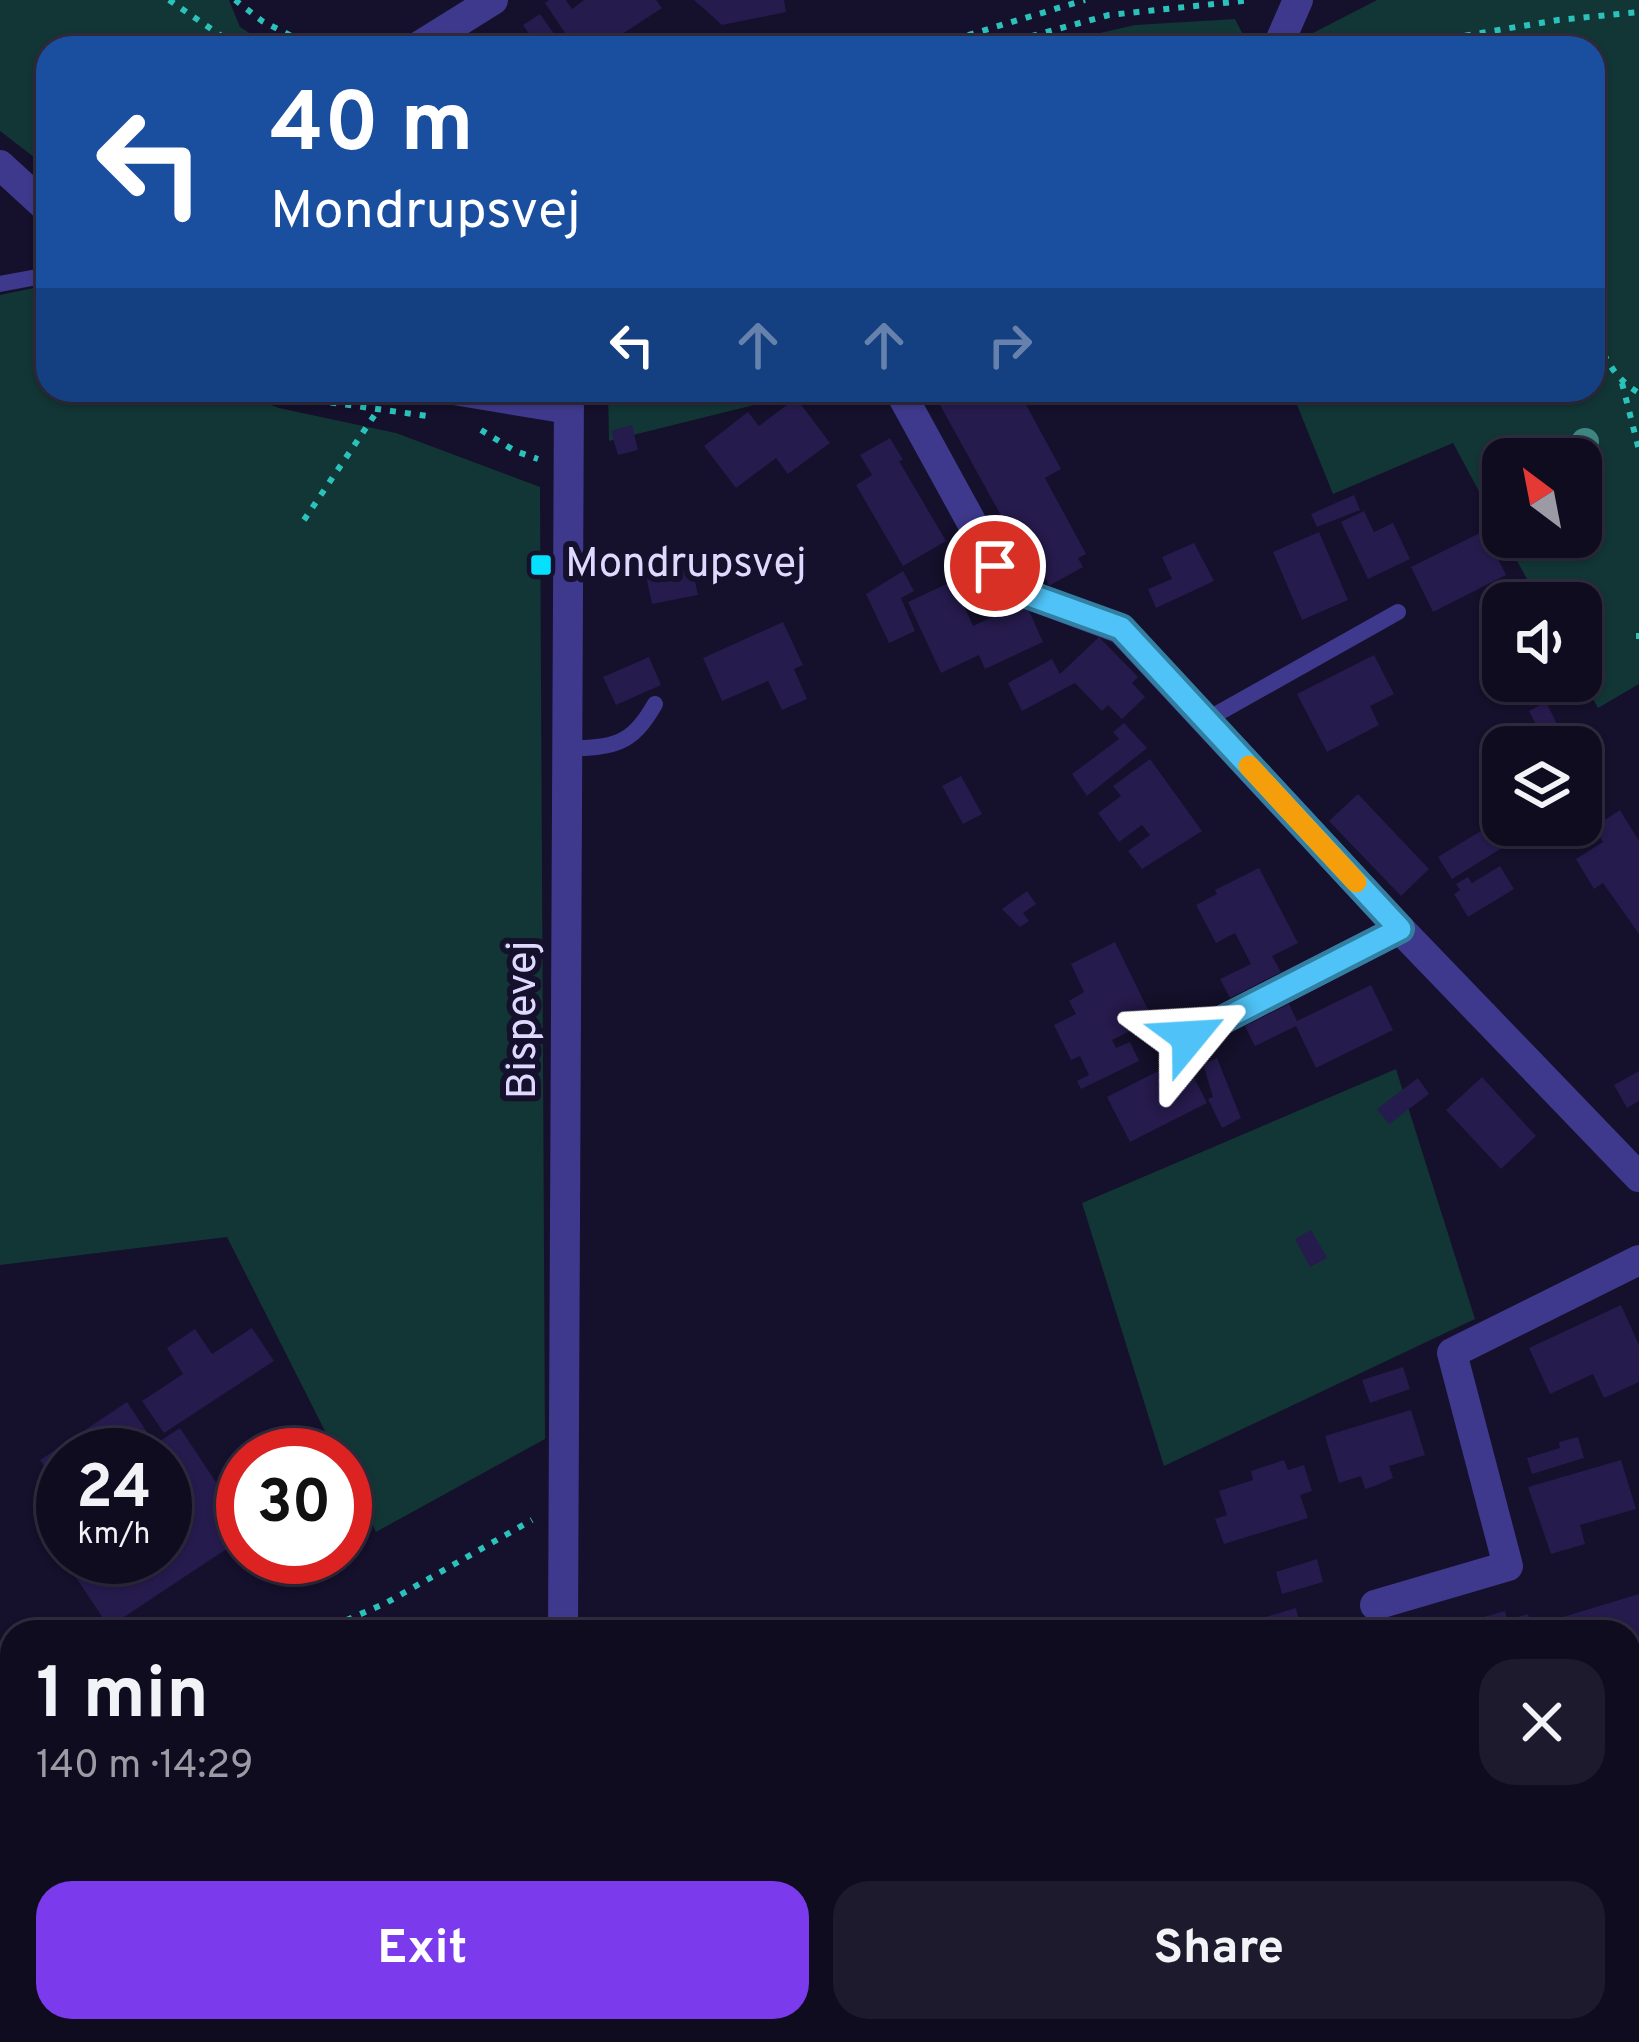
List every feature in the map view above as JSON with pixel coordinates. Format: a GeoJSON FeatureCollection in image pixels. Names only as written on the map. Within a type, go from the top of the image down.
{"type":"FeatureCollection","features":[{"type":"Feature","properties":{"kind":"street"},"geometry":{"type":"LineString","coordinates":[[435,36],[493,0]]}},
{"type":"Feature","properties":{"kind":"street"},"geometry":{"type":"LineString","coordinates":[[1282,36],[1298,0]]}},
{"type":"Feature","properties":{"kind":"street"},"geometry":{"type":"LineString","coordinates":[[0,165],[36,198]]}},
{"type":"Feature","properties":{"kind":"street","name":"Bispevej"},"geometry":{"type":"LineString","coordinates":[[448,404],[496,402]]}},
{"type":"Feature","properties":{"kind":"street","name":"Bispevej"},"geometry":{"type":"LineString","coordinates":[[563,1620],[569,402]]}},
{"type":"Feature","properties":{"kind":"street"},"geometry":{"type":"LineString","coordinates":[[906,402],[995,566],[1024,593],[1121,628],[1400,929],[1639,1177]]}},
{"type":"Feature","properties":{"kind":"street"},"geometry":{"type":"LineString","coordinates":[[1189,1037],[1400,929]]}},
{"type":"Feature","properties":{"kind":"street"},"geometry":{"type":"LineString","coordinates":[[1376,1605],[1508,1566],[1452,1353],[1639,1260]]}},
{"type":"Feature","properties":{"kind":"lane"},"geometry":{"type":"LineString","coordinates":[[0,284],[36,277]]}},
{"type":"Feature","properties":{"kind":"lane"},"geometry":{"type":"LineString","coordinates":[[1206,720],[1398,612]]}},
{"type":"Feature","properties":{"kind":"lane"},"geometry":{"type":"LineString","coordinates":[[566,749],[606,748],[638,734],[655,704]]}},
{"type":"Feature","properties":{"kind":"path"},"geometry":{"type":"LineString","coordinates":[[169,0],[222,36]]}},
{"type":"Feature","properties":{"kind":"path"},"geometry":{"type":"LineString","coordinates":[[235,0],[291,36]]}},
{"type":"Feature","properties":{"kind":"path"},"geometry":{"type":"LineString","coordinates":[[965,36],[1085,0]]}},
{"type":"Feature","properties":{"kind":"path"},"geometry":{"type":"LineString","coordinates":[[1032,36],[1108,15],[1252,0]]}},
{"type":"Feature","properties":{"kind":"path"},"geometry":{"type":"LineString","coordinates":[[1463,36],[1639,12]]}},
{"type":"Feature","properties":{"kind":"path"},"geometry":{"type":"LineString","coordinates":[[1605,359],[1622,383],[1639,450]]}},
{"type":"Feature","properties":{"kind":"path"},"geometry":{"type":"LineString","coordinates":[[1622,383],[1639,393]]}},
{"type":"Feature","properties":{"kind":"path"},"geometry":{"type":"LineString","coordinates":[[336,402],[378,410],[448,404]]}},
{"type":"Feature","properties":{"kind":"path"},"geometry":{"type":"LineString","coordinates":[[304,520],[378,410]]}},
{"type":"Feature","properties":{"kind":"path"},"geometry":{"type":"LineString","coordinates":[[479,429],[515,452],[568,469]]}},
{"type":"Feature","properties":{"kind":"path"},"geometry":{"type":"LineString","coordinates":[[1639,633],[1639,644]]}},
{"type":"Feature","properties":{"kind":"path"},"geometry":{"type":"LineString","coordinates":[[347,1620],[563,1507]]}},
{"type":"Feature","properties":{"kind":"green space"},"geometry":{"type":"Polygon","coordinates":[[[0,0],[229,0],[240,27],[254,36],[36,36],[36,159],[0,131],[0,0]]]}},
{"type":"Feature","properties":{"kind":"green space"},"geometry":{"type":"Polygon","coordinates":[[[1377,0],[1639,0],[1639,684],[1598,708],[1595,702],[1602,702],[1602,582],[1529,582],[1515,558],[1602,558],[1602,438],[1482,438],[1482,497],[1453,443],[1333,494],[1296,402],[1605,402],[1605,36],[1310,36],[1377,0]]]}},
{"type":"Feature","properties":{"kind":"green space"},"geometry":{"type":"Polygon","coordinates":[[[1235,19],[1244,36],[1087,36],[1135,25],[1235,19]]]}},
{"type":"Feature","properties":{"kind":"green space"},"geometry":{"type":"Polygon","coordinates":[[[36,288],[36,402],[263,402],[396,433],[540,487],[545,1439],[376,1532],[372,1524],[372,1428],[323,1428],[227,1237],[0,1265],[0,295],[36,288]]]}},
{"type":"Feature","properties":{"kind":"green space"},"geometry":{"type":"Polygon","coordinates":[[[608,402],[766,402],[609,441],[608,402]]]}},
{"type":"Feature","properties":{"kind":"green space"},"geometry":{"type":"Polygon","coordinates":[[[1396,1069],[1475,1319],[1164,1466],[1082,1203],[1396,1069]]]}},
{"type":"Feature","properties":{"kind":"building"},"geometry":{"type":"Polygon","coordinates":[[[566,0],[572,9],[584,0],[656,0],[662,8],[619,36],[567,36],[545,3],[566,0]]]}},
{"type":"Feature","properties":{"kind":"building"},"geometry":{"type":"Polygon","coordinates":[[[694,0],[784,0],[786,12],[722,25],[694,0]]]}},
{"type":"Feature","properties":{"kind":"building"},"geometry":{"type":"Polygon","coordinates":[[[540,14],[556,36],[531,36],[523,25],[540,14]]]}},
{"type":"Feature","properties":{"kind":"building"},"geometry":{"type":"Polygon","coordinates":[[[791,402],[799,402],[830,443],[788,474],[776,458],[736,488],[704,446],[748,412],[759,426],[791,402]]]}},
{"type":"Feature","properties":{"kind":"building"},"geometry":{"type":"Polygon","coordinates":[[[1025,402],[1061,469],[1045,478],[1086,554],[1078,558],[1083,567],[1049,586],[1045,577],[1037,581],[939,403],[1025,402]]]}},
{"type":"Feature","properties":{"kind":"building"},"geometry":{"type":"Polygon","coordinates":[[[632,425],[638,450],[618,455],[611,431],[632,425]]]}},
{"type":"Feature","properties":{"kind":"building"},"geometry":{"type":"Polygon","coordinates":[[[890,438],[946,541],[903,566],[856,485],[872,475],[860,455],[890,438]]]}},
{"type":"Feature","properties":{"kind":"building"},"geometry":{"type":"Polygon","coordinates":[[[1354,495],[1360,510],[1317,527],[1311,514],[1354,495]]]}},
{"type":"Feature","properties":{"kind":"building"},"geometry":{"type":"Polygon","coordinates":[[[1364,511],[1374,532],[1393,523],[1410,559],[1368,579],[1341,522],[1364,511]]]}},
{"type":"Feature","properties":{"kind":"building"},"geometry":{"type":"Polygon","coordinates":[[[1319,532],[1348,600],[1302,620],[1273,552],[1319,532]]]}},
{"type":"Feature","properties":{"kind":"building"},"geometry":{"type":"Polygon","coordinates":[[[1482,532],[1482,558],[1498,558],[1506,575],[1482,582],[1482,587],[1433,612],[1411,567],[1482,532]]]}},
{"type":"Feature","properties":{"kind":"building"},"geometry":{"type":"Polygon","coordinates":[[[1194,543],[1214,581],[1156,608],[1148,589],[1172,579],[1162,557],[1194,543]]]}},
{"type":"Feature","properties":{"kind":"building"},"geometry":{"type":"Polygon","coordinates":[[[688,548],[698,595],[652,604],[642,557],[688,548]]]}},
{"type":"Feature","properties":{"kind":"building"},"geometry":{"type":"Polygon","coordinates":[[[903,571],[914,591],[901,598],[915,631],[889,643],[866,594],[903,571]]]}},
{"type":"Feature","properties":{"kind":"building"},"geometry":{"type":"Polygon","coordinates":[[[953,581],[973,626],[1025,602],[1043,642],[985,669],[979,655],[941,673],[908,602],[953,581]]]}},
{"type":"Feature","properties":{"kind":"building"},"geometry":{"type":"Polygon","coordinates":[[[783,622],[803,665],[794,669],[807,699],[782,710],[768,681],[722,701],[703,658],[783,622]]]}},
{"type":"Feature","properties":{"kind":"building"},"geometry":{"type":"Polygon","coordinates":[[[1099,637],[1138,677],[1132,683],[1145,697],[1122,719],[1108,705],[1102,711],[1075,683],[1022,711],[1008,683],[1052,659],[1060,674],[1099,637]]]}},
{"type":"Feature","properties":{"kind":"building"},"geometry":{"type":"Polygon","coordinates":[[[1374,655],[1394,694],[1370,706],[1379,725],[1327,752],[1297,694],[1374,655]]]}},
{"type":"Feature","properties":{"kind":"building"},"geometry":{"type":"Polygon","coordinates":[[[649,657],[661,685],[616,705],[603,677],[649,657]]]}},
{"type":"Feature","properties":{"kind":"building"},"geometry":{"type":"Polygon","coordinates":[[[1546,702],[1558,726],[1537,726],[1529,711],[1546,702]]]}},
{"type":"Feature","properties":{"kind":"building"},"geometry":{"type":"Polygon","coordinates":[[[1124,723],[1147,748],[1087,796],[1072,774],[1119,739],[1113,732],[1124,723]]]}},
{"type":"Feature","properties":{"kind":"building"},"geometry":{"type":"Polygon","coordinates":[[[1150,759],[1202,831],[1142,869],[1128,851],[1150,835],[1142,825],[1119,842],[1098,813],[1121,796],[1113,786],[1150,759]]]}},
{"type":"Feature","properties":{"kind":"building"},"geometry":{"type":"Polygon","coordinates":[[[961,776],[982,814],[963,824],[942,786],[961,776]]]}},
{"type":"Feature","properties":{"kind":"building"},"geometry":{"type":"Polygon","coordinates":[[[1358,794],[1429,869],[1401,896],[1329,821],[1358,794]]]}},
{"type":"Feature","properties":{"kind":"building"},"geometry":{"type":"Polygon","coordinates":[[[1620,810],[1639,841],[1639,934],[1603,883],[1594,889],[1576,859],[1602,846],[1602,822],[1620,810]]]}},
{"type":"Feature","properties":{"kind":"building"},"geometry":{"type":"Polygon","coordinates":[[[1482,830],[1482,846],[1502,848],[1452,879],[1438,857],[1482,830]]]}},
{"type":"Feature","properties":{"kind":"building"},"geometry":{"type":"Polygon","coordinates":[[[1500,866],[1514,889],[1468,917],[1454,894],[1460,890],[1456,884],[1468,877],[1472,883],[1500,866]]]}},
{"type":"Feature","properties":{"kind":"building"},"geometry":{"type":"Polygon","coordinates":[[[1259,868],[1298,943],[1272,956],[1281,972],[1230,998],[1220,979],[1251,964],[1235,933],[1216,943],[1196,905],[1259,868]]]}},
{"type":"Feature","properties":{"kind":"building"},"geometry":{"type":"Polygon","coordinates":[[[1027,891],[1036,904],[1023,913],[1029,921],[1020,927],[1002,909],[1027,891]]]}},
{"type":"Feature","properties":{"kind":"building"},"geometry":{"type":"Polygon","coordinates":[[[1115,942],[1153,1020],[1112,1040],[1116,1048],[1130,1042],[1139,1061],[1081,1089],[1077,1081],[1089,1075],[1080,1056],[1071,1060],[1054,1025],[1076,1014],[1069,1001],[1084,992],[1071,964],[1115,942]]]}},
{"type":"Feature","properties":{"kind":"building"},"geometry":{"type":"Polygon","coordinates":[[[1371,985],[1393,1030],[1316,1068],[1296,1026],[1255,1046],[1245,1026],[1289,1004],[1297,1021],[1371,985]]]}},
{"type":"Feature","properties":{"kind":"building"},"geometry":{"type":"Polygon","coordinates":[[[1184,1058],[1207,1103],[1130,1142],[1107,1097],[1184,1058]]]}},
{"type":"Feature","properties":{"kind":"building"},"geometry":{"type":"Polygon","coordinates":[[[1217,1058],[1241,1118],[1222,1128],[1208,1099],[1213,1097],[1203,1064],[1217,1058]]]}},
{"type":"Feature","properties":{"kind":"building"},"geometry":{"type":"Polygon","coordinates":[[[1639,1071],[1639,1101],[1627,1108],[1614,1085],[1639,1071]]]}},
{"type":"Feature","properties":{"kind":"building"},"geometry":{"type":"Polygon","coordinates":[[[1482,1077],[1536,1136],[1501,1169],[1446,1110],[1482,1077]]]}},
{"type":"Feature","properties":{"kind":"building"},"geometry":{"type":"Polygon","coordinates":[[[1418,1078],[1429,1094],[1389,1124],[1377,1109],[1418,1078]]]}},
{"type":"Feature","properties":{"kind":"building"},"geometry":{"type":"Polygon","coordinates":[[[1311,1230],[1327,1258],[1310,1267],[1295,1239],[1311,1230]]]}},
{"type":"Feature","properties":{"kind":"building"},"geometry":{"type":"Polygon","coordinates":[[[1621,1305],[1639,1345],[1639,1382],[1604,1398],[1593,1374],[1550,1394],[1529,1348],[1621,1305]]]}},
{"type":"Feature","properties":{"kind":"building"},"geometry":{"type":"Polygon","coordinates":[[[252,1328],[274,1361],[172,1428],[161,1428],[142,1401],[183,1374],[167,1348],[195,1329],[212,1354],[252,1328]]]}},
{"type":"Feature","properties":{"kind":"building"},"geometry":{"type":"Polygon","coordinates":[[[1403,1367],[1410,1389],[1370,1403],[1362,1380],[1403,1367]]]}},
{"type":"Feature","properties":{"kind":"building"},"geometry":{"type":"Polygon","coordinates":[[[127,1402],[144,1428],[88,1428],[127,1402]]]}},
{"type":"Feature","properties":{"kind":"building"},"geometry":{"type":"Polygon","coordinates":[[[1411,1410],[1425,1455],[1389,1466],[1393,1478],[1375,1486],[1365,1489],[1361,1476],[1339,1483],[1325,1436],[1411,1410]]]}},
{"type":"Feature","properties":{"kind":"building"},"geometry":{"type":"Polygon","coordinates":[[[1578,1437],[1584,1458],[1532,1474],[1527,1458],[1578,1437]]]}},
{"type":"Feature","properties":{"kind":"building"},"geometry":{"type":"Polygon","coordinates":[[[192,1446],[216,1482],[216,1556],[192,1572],[192,1446]]]}},
{"type":"Feature","properties":{"kind":"building"},"geometry":{"type":"Polygon","coordinates":[[[1284,1460],[1288,1470],[1304,1465],[1312,1491],[1300,1495],[1308,1518],[1224,1544],[1215,1519],[1227,1515],[1219,1491],[1253,1480],[1251,1471],[1284,1460]]]}},
{"type":"Feature","properties":{"kind":"building"},"geometry":{"type":"Polygon","coordinates":[[[1621,1460],[1636,1509],[1580,1525],[1585,1544],[1551,1554],[1528,1487],[1621,1460]]]}},
{"type":"Feature","properties":{"kind":"building"},"geometry":{"type":"Polygon","coordinates":[[[1317,1559],[1323,1582],[1282,1594],[1276,1572],[1317,1559]]]}},
{"type":"Feature","properties":{"kind":"building"},"geometry":{"type":"Polygon","coordinates":[[[80,1584],[174,1584],[120,1620],[104,1620],[80,1584]]]}},
{"type":"Feature","properties":{"kind":"building"},"geometry":{"type":"Polygon","coordinates":[[[1639,1594],[1639,1620],[1553,1620],[1639,1594]]]}},
{"type":"Feature","properties":{"kind":"building"},"geometry":{"type":"Polygon","coordinates":[[[1296,1608],[1299,1620],[1255,1620],[1296,1608]]]}},
{"type":"Feature","properties":{"kind":"building"},"geometry":{"type":"Polygon","coordinates":[[[1505,1611],[1507,1620],[1485,1620],[1505,1611]]]}},
{"type":"Feature","properties":{"kind":"slow traffic"},"geometry":{"type":"LineString","coordinates":[[1249,766],[1356,882]]}},
{"type":"Feature","properties":{"kind":"place","name":"Mondrupsvej"},"geometry":{"type":"Point","coordinates":[541,565]}},
{"type":"Feature","properties":{"kind":"route"},"geometry":{"type":"LineString","coordinates":[[995,566],[1024,593],[1121,628],[1400,929],[1189,1037]]}}]}
